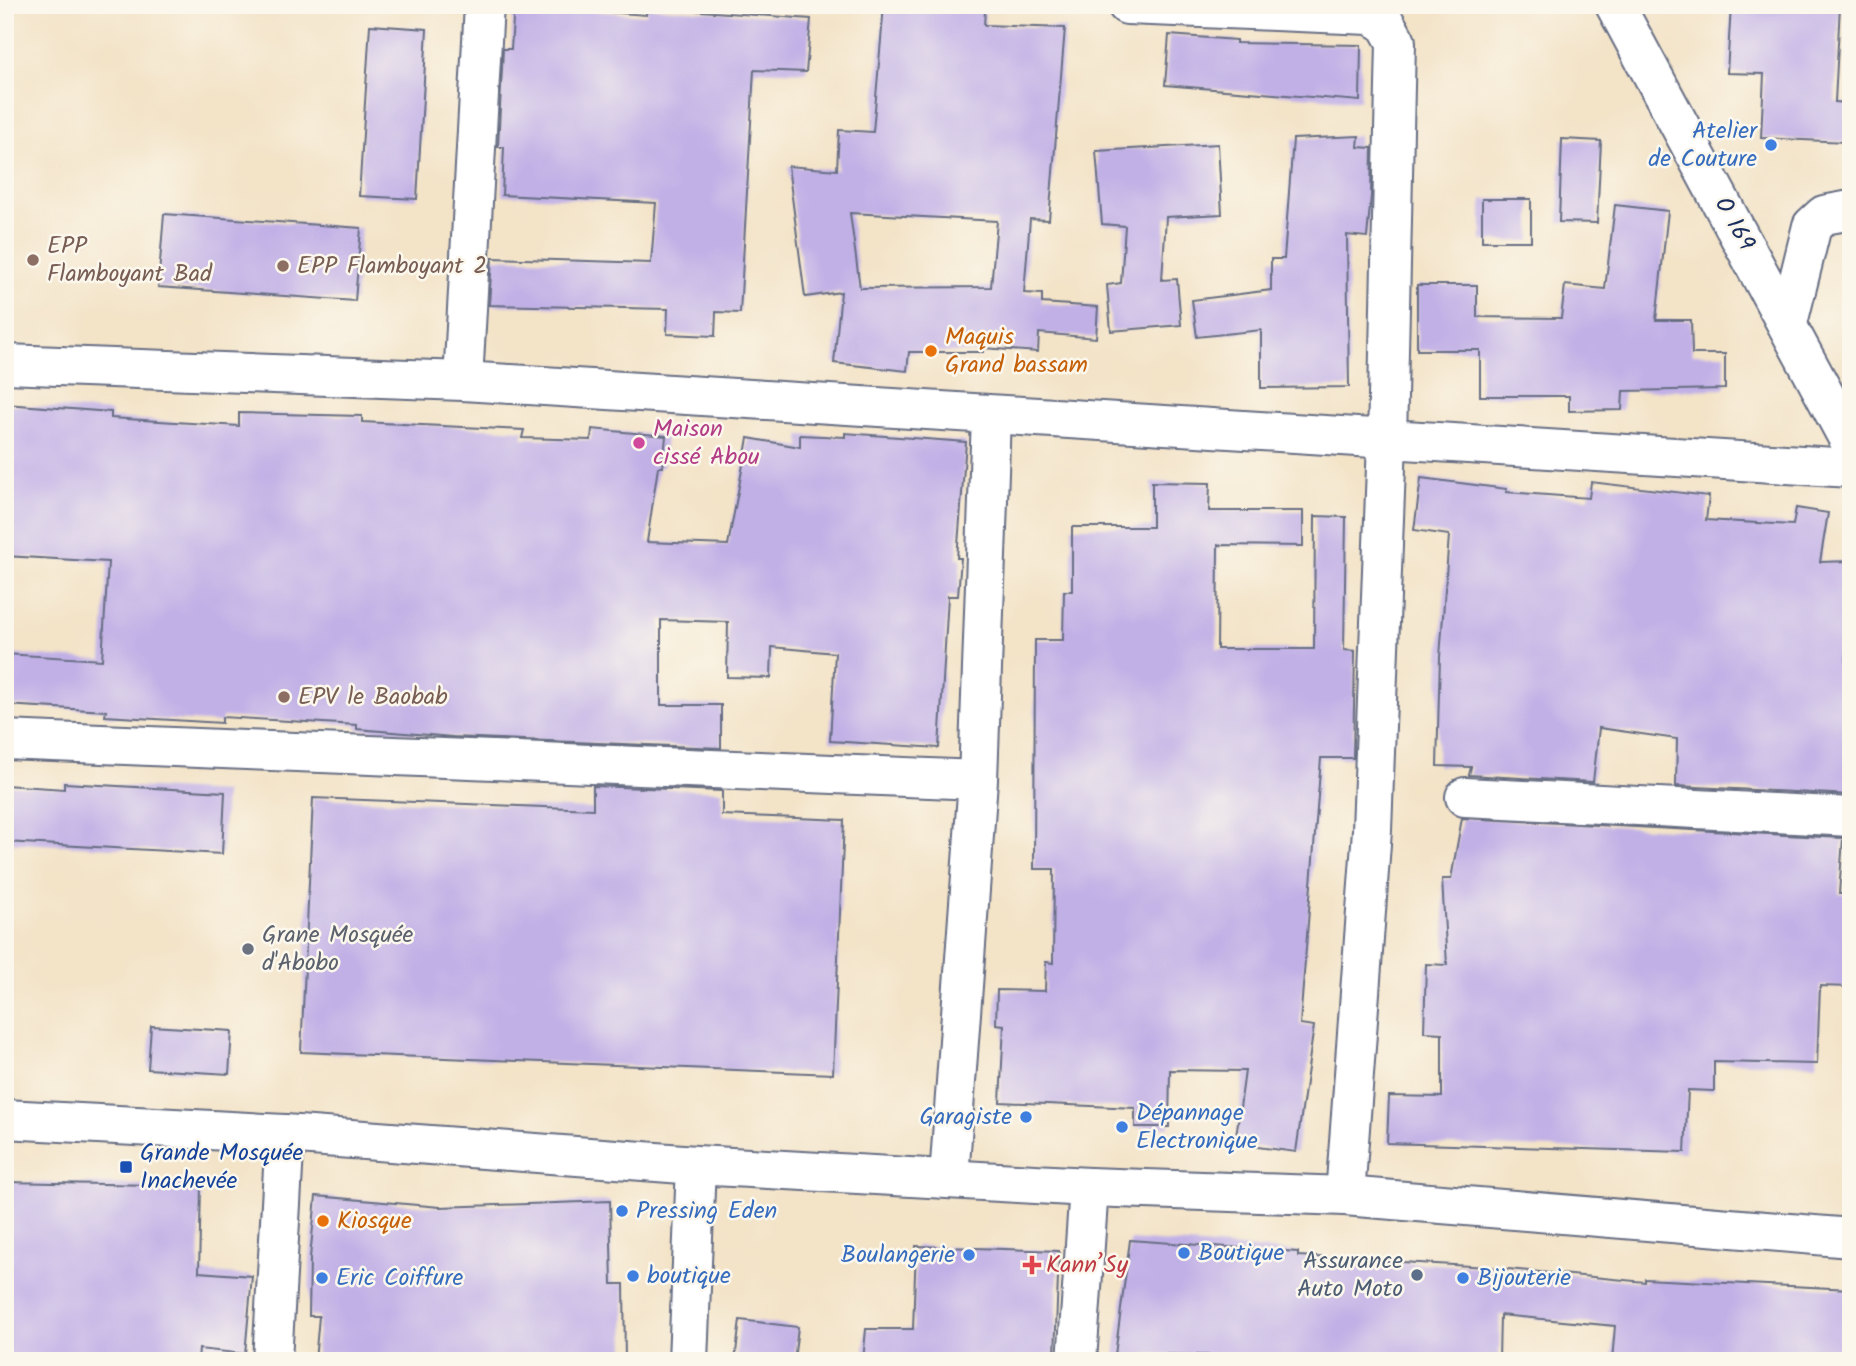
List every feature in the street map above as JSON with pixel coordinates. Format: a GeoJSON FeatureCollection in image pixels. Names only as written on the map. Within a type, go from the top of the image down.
{"type":"FeatureCollection","features":[{"type":"Feature","properties":{"kind":"street"},"geometry":{"type":"LineString","coordinates":[[463,381],[484,5]]}},
{"type":"Feature","properties":{"kind":"street"},"geometry":{"type":"LineString","coordinates":[[1127,5],[1371,10],[1386,23],[1396,42],[1387,441],[1372,831],[1345,1196]]}},
{"type":"Feature","properties":{"kind":"street","name":"O 169"},"geometry":{"type":"LineString","coordinates":[[1615,5],[1851,444]]}},
{"type":"Feature","properties":{"kind":"street"},"geometry":{"type":"LineString","coordinates":[[1788,323],[1812,226],[1824,215],[1851,210]]}},
{"type":"Feature","properties":{"kind":"street"},"geometry":{"type":"LineString","coordinates":[[5,364],[463,381],[1851,468]]}},
{"type":"Feature","properties":{"kind":"street"},"geometry":{"type":"LineString","coordinates":[[949,1178],[978,779],[991,416]]}},
{"type":"Feature","properties":{"kind":"street"},"geometry":{"type":"LineString","coordinates":[[5,740],[978,779]]}},
{"type":"Feature","properties":{"kind":"street"},"geometry":{"type":"LineString","coordinates":[[1465,797],[1851,817]]}},
{"type":"Feature","properties":{"kind":"street"},"geometry":{"type":"LineString","coordinates":[[5,1119],[285,1135],[696,1165],[1089,1187],[1345,1196],[1851,1238]]}},
{"type":"Feature","properties":{"kind":"street"},"geometry":{"type":"LineString","coordinates":[[272,1361],[285,1135]]}},
{"type":"Feature","properties":{"kind":"street"},"geometry":{"type":"LineString","coordinates":[[688,1361],[696,1165]]}},
{"type":"Feature","properties":{"kind":"street"},"geometry":{"type":"LineString","coordinates":[[1077,1361],[1089,1187]]}},
{"type":"Feature","properties":{"kind":"building"},"geometry":{"type":"Polygon","coordinates":[[[514,5],[646,15],[647,7],[811,19],[806,72],[754,70],[740,313],[716,312],[715,336],[667,334],[668,309],[489,305],[492,258],[651,263],[656,203],[502,195],[504,147],[498,147],[503,49],[511,49],[514,5]]]}},
{"type":"Feature","properties":{"kind":"building"},"geometry":{"type":"Polygon","coordinates":[[[884,5],[985,11],[984,25],[1065,28],[1049,220],[1030,219],[1024,293],[1042,294],[1042,303],[1098,307],[1096,338],[1039,333],[1038,352],[983,348],[983,352],[909,352],[907,371],[834,363],[841,292],[805,297],[788,166],[837,170],[839,130],[873,132],[884,5]],[[850,213],[860,288],[991,287],[997,221],[850,213]]]}},
{"type":"Feature","properties":{"kind":"building"},"geometry":{"type":"Polygon","coordinates":[[[1731,5],[1840,5],[1835,102],[1848,103],[1846,142],[1761,138],[1764,74],[1727,73],[1731,5]]]}},
{"type":"Feature","properties":{"kind":"building"},"geometry":{"type":"Polygon","coordinates":[[[370,25],[427,29],[417,199],[359,196],[370,25]]]}},
{"type":"Feature","properties":{"kind":"building"},"geometry":{"type":"Polygon","coordinates":[[[1169,35],[1236,40],[1236,43],[1361,45],[1360,101],[1165,85],[1169,35]]]}},
{"type":"Feature","properties":{"kind":"building"},"geometry":{"type":"Polygon","coordinates":[[[1359,136],[1358,147],[1372,148],[1371,196],[1367,237],[1347,235],[1349,387],[1261,388],[1261,330],[1197,337],[1192,300],[1271,290],[1271,259],[1284,259],[1293,139],[1359,136]]]}},
{"type":"Feature","properties":{"kind":"building"},"geometry":{"type":"Polygon","coordinates":[[[1562,139],[1601,141],[1597,223],[1559,222],[1562,139]]]}},
{"type":"Feature","properties":{"kind":"building"},"geometry":{"type":"Polygon","coordinates":[[[1218,144],[1222,214],[1166,217],[1162,280],[1177,279],[1181,325],[1111,331],[1107,285],[1121,283],[1125,226],[1102,224],[1096,151],[1218,144]]]}},
{"type":"Feature","properties":{"kind":"building"},"geometry":{"type":"Polygon","coordinates":[[[1482,199],[1531,199],[1531,241],[1482,241],[1482,199]]]}},
{"type":"Feature","properties":{"kind":"building"},"geometry":{"type":"Polygon","coordinates":[[[1615,205],[1668,211],[1656,320],[1691,320],[1692,354],[1725,354],[1725,389],[1623,391],[1622,410],[1569,411],[1569,396],[1480,396],[1480,350],[1417,350],[1417,285],[1477,285],[1477,317],[1561,318],[1565,285],[1605,289],[1615,205]]]}},
{"type":"Feature","properties":{"kind":"building"},"geometry":{"type":"Polygon","coordinates":[[[164,214],[361,228],[355,301],[158,287],[164,214]]]}},
{"type":"Feature","properties":{"kind":"building"},"geometry":{"type":"Polygon","coordinates":[[[5,404],[111,412],[111,418],[239,426],[239,413],[362,416],[362,422],[524,430],[522,438],[591,440],[592,429],[666,436],[663,467],[658,467],[647,542],[728,545],[748,438],[800,447],[800,435],[845,437],[845,433],[966,442],[957,558],[961,558],[958,596],[948,596],[939,748],[830,741],[835,653],[772,647],[771,678],[727,677],[728,622],[661,620],[661,705],[721,705],[721,748],[453,737],[357,729],[357,725],[222,717],[222,723],[105,716],[106,711],[5,705],[5,654],[102,660],[108,562],[5,556],[5,404]]]}},
{"type":"Feature","properties":{"kind":"building"},"geometry":{"type":"Polygon","coordinates":[[[1421,478],[1507,489],[1506,492],[1589,498],[1591,482],[1709,496],[1706,520],[1793,525],[1796,508],[1828,513],[1820,562],[1851,561],[1851,622],[1848,622],[1844,716],[1851,717],[1851,795],[1676,786],[1677,739],[1599,728],[1593,782],[1469,775],[1471,767],[1437,766],[1440,657],[1449,535],[1414,530],[1421,478]]]}},
{"type":"Feature","properties":{"kind":"building"},"geometry":{"type":"Polygon","coordinates":[[[1152,482],[1210,483],[1209,511],[1303,511],[1303,546],[1218,545],[1217,649],[1314,649],[1315,516],[1346,517],[1344,650],[1355,651],[1353,758],[1321,758],[1300,1024],[1314,1026],[1296,1152],[1235,1144],[1245,1071],[1170,1070],[1169,1127],[1135,1127],[1135,1108],[1000,1102],[1004,1025],[996,1024],[997,990],[1045,991],[1046,962],[1053,963],[1054,869],[1034,869],[1035,640],[1063,640],[1064,591],[1072,591],[1072,527],[1152,527],[1152,482]]]}},
{"type":"Feature","properties":{"kind":"building"},"geometry":{"type":"Polygon","coordinates":[[[64,783],[225,792],[222,854],[5,842],[5,785],[64,789],[64,783]]]}},
{"type":"Feature","properties":{"kind":"building"},"geometry":{"type":"Polygon","coordinates":[[[593,786],[722,791],[722,815],[844,820],[833,1074],[301,1052],[313,798],[593,809],[593,786]]]}},
{"type":"Feature","properties":{"kind":"building"},"geometry":{"type":"Polygon","coordinates":[[[1462,818],[1843,838],[1839,894],[1851,894],[1851,987],[1820,986],[1817,1064],[1714,1062],[1714,1091],[1688,1090],[1685,1152],[1387,1143],[1389,1096],[1442,1097],[1442,1033],[1424,1032],[1426,964],[1447,965],[1442,879],[1451,879],[1462,818]]]}},
{"type":"Feature","properties":{"kind":"building"},"geometry":{"type":"Polygon","coordinates":[[[151,1026],[232,1031],[229,1074],[148,1069],[151,1026]]]}},
{"type":"Feature","properties":{"kind":"building"},"geometry":{"type":"Polygon","coordinates":[[[5,1182],[201,1186],[199,1272],[252,1276],[245,1354],[199,1349],[198,1361],[5,1361],[5,1182]]]}},
{"type":"Feature","properties":{"kind":"building"},"geometry":{"type":"Polygon","coordinates":[[[316,1196],[440,1207],[610,1201],[612,1284],[624,1284],[625,1361],[315,1361],[319,1316],[309,1316],[310,1258],[316,1196]]]}},
{"type":"Feature","properties":{"kind":"building"},"geometry":{"type":"Polygon","coordinates":[[[1130,1240],[1298,1252],[1298,1256],[1488,1267],[1645,1282],[1645,1279],[1851,1289],[1851,1361],[1612,1361],[1615,1326],[1500,1315],[1499,1361],[1292,1361],[1292,1357],[1147,1354],[1146,1359],[1115,1355],[1130,1240]]]}},
{"type":"Feature","properties":{"kind":"building"},"geometry":{"type":"Polygon","coordinates":[[[916,1246],[1059,1251],[1055,1355],[1044,1354],[1044,1361],[863,1361],[866,1329],[913,1329],[916,1246]]]}},
{"type":"Feature","properties":{"kind":"building"},"geometry":{"type":"Polygon","coordinates":[[[740,1320],[798,1327],[794,1361],[735,1361],[740,1320]]]}},
{"type":"Feature","properties":{"kind":"place","name":"Atelier de Couture"},"geometry":{"type":"Point","coordinates":[1771,145]}},
{"type":"Feature","properties":{"kind":"place","name":"EPP Flamboyant Bad"},"geometry":{"type":"Point","coordinates":[33,260]}},
{"type":"Feature","properties":{"kind":"place","name":"EPP Flamboyant 2"},"geometry":{"type":"Point","coordinates":[283,266]}},
{"type":"Feature","properties":{"kind":"place","name":"Maquis Grand bassam"},"geometry":{"type":"Point","coordinates":[931,351]}},
{"type":"Feature","properties":{"kind":"place","name":"Maison cissé Abou"},"geometry":{"type":"Point","coordinates":[639,443]}},
{"type":"Feature","properties":{"kind":"place","name":"EPV le Baobab"},"geometry":{"type":"Point","coordinates":[284,697]}},
{"type":"Feature","properties":{"kind":"place","name":"Grane Mosquée d'Abobo"},"geometry":{"type":"Point","coordinates":[248,949]}},
{"type":"Feature","properties":{"kind":"place","name":"Garagiste"},"geometry":{"type":"Point","coordinates":[1026,1117]}},
{"type":"Feature","properties":{"kind":"place","name":"Dépannage Electronique"},"geometry":{"type":"Point","coordinates":[1122,1127]}},
{"type":"Feature","properties":{"kind":"place","name":"Grande Mosquée Inachevée"},"geometry":{"type":"Point","coordinates":[126,1167]}},
{"type":"Feature","properties":{"kind":"place","name":"Pressing Eden"},"geometry":{"type":"Point","coordinates":[622,1211]}},
{"type":"Feature","properties":{"kind":"place","name":"Kiosque"},"geometry":{"type":"Point","coordinates":[323,1221]}},
{"type":"Feature","properties":{"kind":"place","name":"Boutique"},"geometry":{"type":"Point","coordinates":[1184,1253]}},
{"type":"Feature","properties":{"kind":"place","name":"Boulangerie"},"geometry":{"type":"Point","coordinates":[969,1255]}},
{"type":"Feature","properties":{"kind":"place","name":"Kann’Sy"},"geometry":{"type":"Point","coordinates":[1032,1265]}},
{"type":"Feature","properties":{"kind":"place","name":"Assurance Auto Moto"},"geometry":{"type":"Point","coordinates":[1417,1275]}},
{"type":"Feature","properties":{"kind":"place","name":"boutique"},"geometry":{"type":"Point","coordinates":[633,1276]}},
{"type":"Feature","properties":{"kind":"place","name":"Eric Coiffure"},"geometry":{"type":"Point","coordinates":[322,1278]}},
{"type":"Feature","properties":{"kind":"place","name":"Bijouterie"},"geometry":{"type":"Point","coordinates":[1463,1278]}}]}
